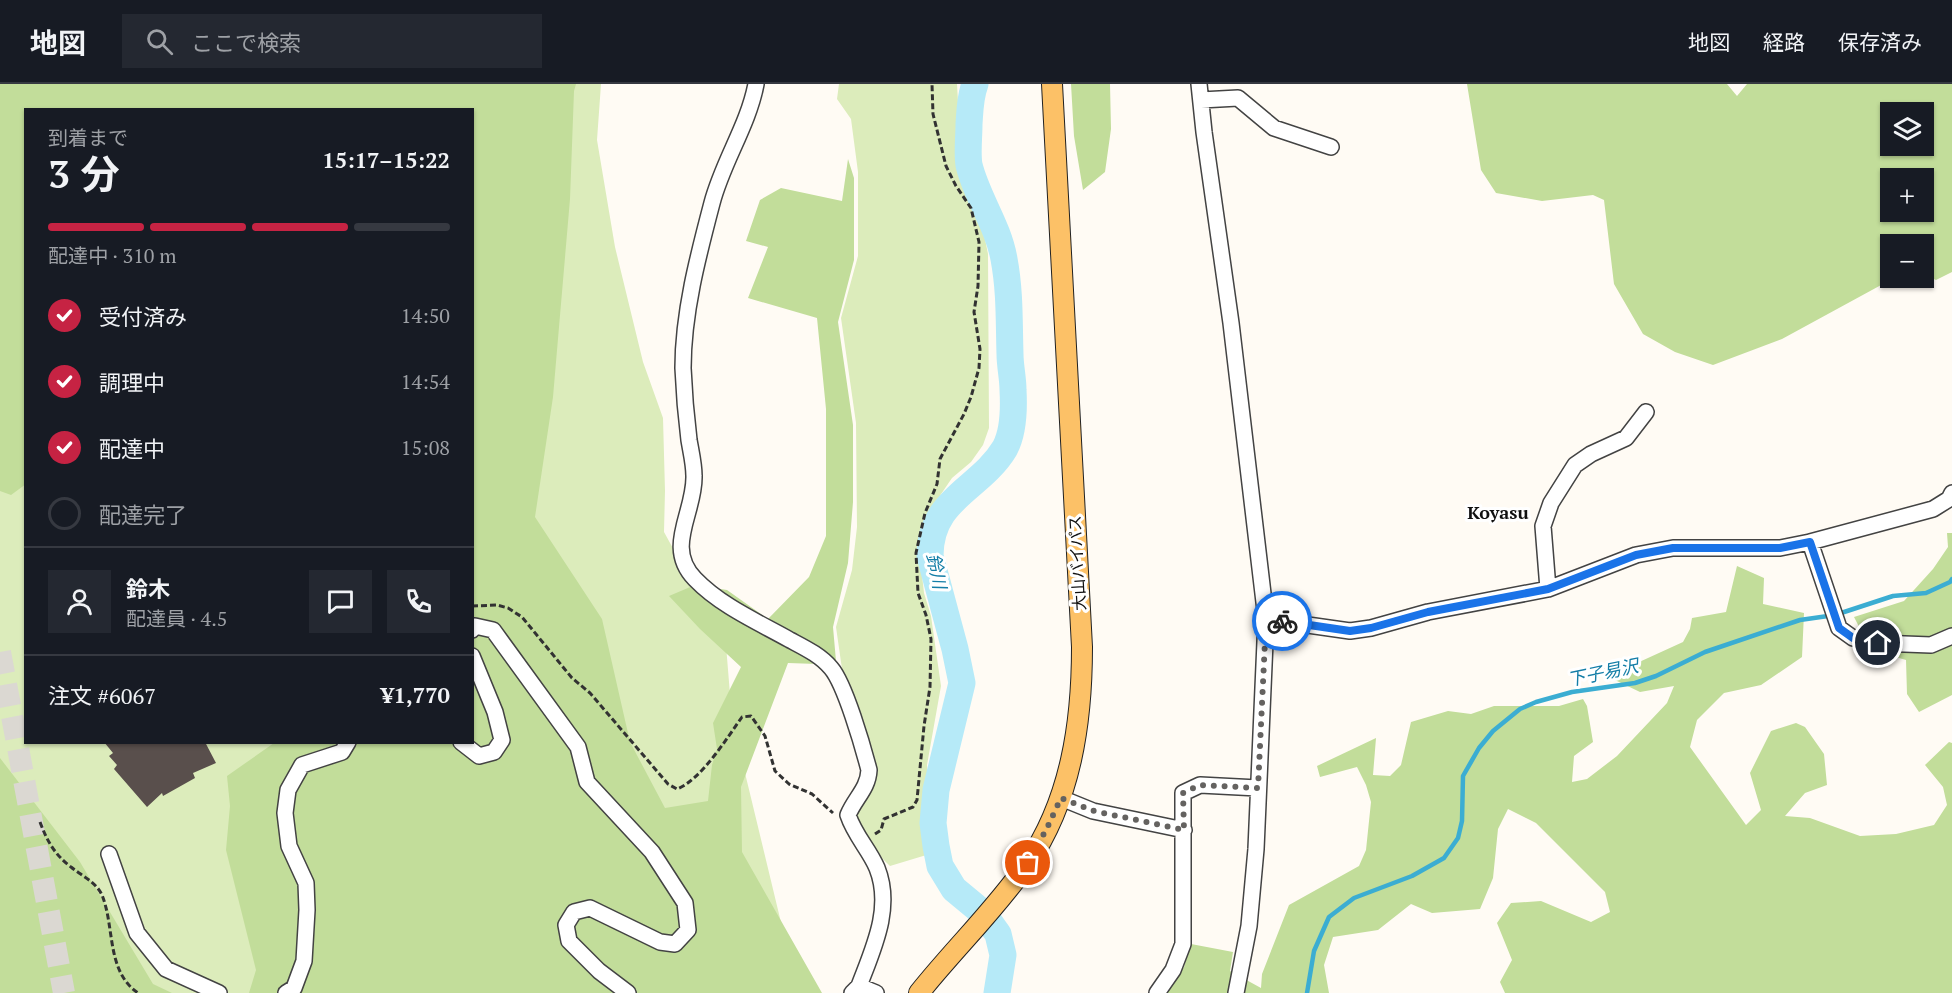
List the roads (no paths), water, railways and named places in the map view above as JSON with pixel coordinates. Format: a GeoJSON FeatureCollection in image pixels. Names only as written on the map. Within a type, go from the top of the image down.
{"type":"FeatureCollection","features":[{"type":"Feature","properties":{"kind":"main road","name":"大山バイパス"},"geometry":{"type":"LineString","coordinates":[[919,993],[1028,863],[1061,798],[1078,729],[1082,684],[1082,647],[1052,84]]}},
{"type":"Feature","properties":{"kind":"street"},"geometry":{"type":"LineString","coordinates":[[756,84],[752,106],[721,173],[691,292],[683,366],[694,477],[690,506],[682,536],[681,558],[687,570],[706,590],[742,613],[817,654],[833,670],[843,691],[869,770],[868,781],[863,792],[853,803],[848,815],[853,831],[877,868],[884,898],[880,929],[855,990],[876,993]]}},
{"type":"Feature","properties":{"kind":"street"},"geometry":{"type":"LineString","coordinates":[[1199,84],[1231,323],[1266,620],[1256,849],[1249,926],[1236,993]]}},
{"type":"Feature","properties":{"kind":"street"},"geometry":{"type":"LineString","coordinates":[[1201,100],[1238,98],[1274,128],[1331,147]]}},
{"type":"Feature","properties":{"kind":"street"},"geometry":{"type":"LineString","coordinates":[[1548,589],[1543,526],[1551,503],[1575,465],[1591,454],[1626,438],[1646,412]]}},
{"type":"Feature","properties":{"kind":"street"},"geometry":{"type":"LineString","coordinates":[[1266,620],[1350,631],[1371,628],[1428,612],[1548,589],[1636,555],[1673,548],[1780,548],[1810,542],[1933,509],[1949,499],[1952,493]]}},
{"type":"Feature","properties":{"kind":"street"},"geometry":{"type":"LineString","coordinates":[[1810,542],[1839,628],[1853,638],[1878,643],[1931,645],[1952,636]]}},
{"type":"Feature","properties":{"kind":"street"},"geometry":{"type":"LineString","coordinates":[[474,627],[493,630],[578,747],[587,782],[652,852],[685,903],[688,930],[675,944],[660,942],[590,908],[574,912],[566,925],[569,941],[599,971],[628,993]]}},
{"type":"Feature","properties":{"kind":"street"},"geometry":{"type":"LineString","coordinates":[[464,744],[479,756],[494,752],[502,740],[495,712],[474,661]]}},
{"type":"Feature","properties":{"kind":"street"},"geometry":{"type":"LineString","coordinates":[[286,993],[294,988],[304,961],[307,910],[306,883],[289,846],[285,813],[288,790],[302,765],[342,752],[347,744]]}},
{"type":"Feature","properties":{"kind":"street"},"geometry":{"type":"LineString","coordinates":[[1157,993],[1173,970],[1183,944],[1183,793],[1200,785],[1258,788]]}},
{"type":"Feature","properties":{"kind":"street"},"geometry":{"type":"LineString","coordinates":[[1061,798],[1094,811],[1184,830]]}},
{"type":"Feature","properties":{"kind":"street"},"geometry":{"type":"LineString","coordinates":[[109,854],[137,933],[166,969],[219,993]]}},
{"type":"Feature","properties":{"kind":"waterway","name":"鈴川"},"geometry":{"type":"LineString","coordinates":[[975,84],[970,109],[968,160],[1004,259],[1008,294],[1013,412],[1012,427],[1005,448],[995,462],[947,507],[932,536],[930,556],[962,683],[936,790],[933,823],[940,866],[954,889],[983,913],[998,934],[1003,955],[997,993]]}},
{"type":"Feature","properties":{"kind":"waterway","name":"下子易沢"},"geometry":{"type":"LineString","coordinates":[[1307,993],[1314,951],[1329,917],[1354,898],[1412,876],[1444,858],[1458,838],[1462,821],[1463,776],[1479,748],[1493,731],[1520,709],[1572,692],[1635,683],[1656,676],[1705,652],[1800,620],[1835,615],[1893,596],[1926,593],[1952,579]]}},
{"type":"Feature","properties":{"kind":"tunnel"},"geometry":{"type":"LineString","coordinates":[[0,652],[64,993]]}},
{"type":"Feature","properties":{"kind":"district","name":"Koyasu"},"geometry":{"type":"Point","coordinates":[1498,513]}}]}
